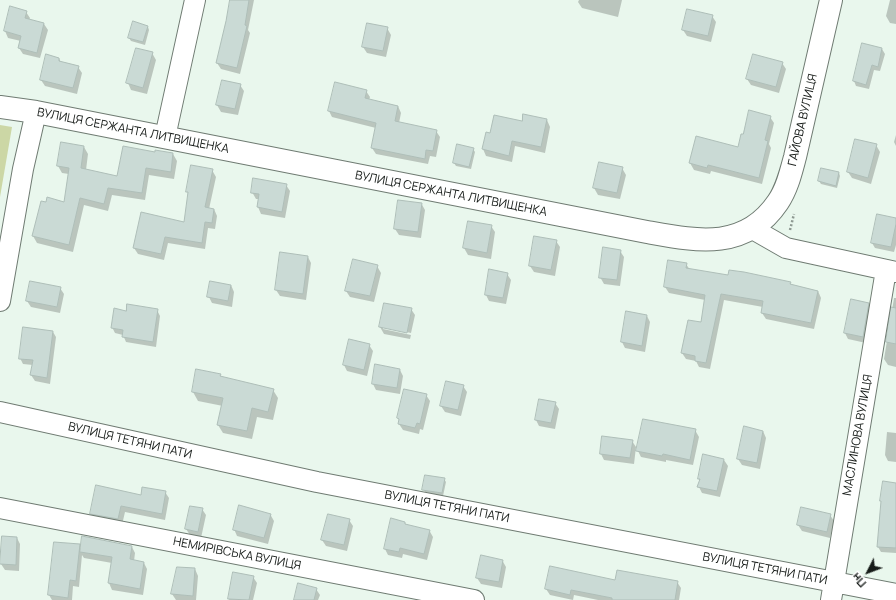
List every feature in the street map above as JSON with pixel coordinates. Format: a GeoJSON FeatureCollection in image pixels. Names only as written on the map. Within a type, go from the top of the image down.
{"type":"FeatureCollection","features":[{"type":"Feature","properties":{"kind":"main road","name":"ГАЙОВА ВУЛИЦЯ"},"geometry":{"type":"LineString","coordinates":[[751,228],[766,217],[779,201],[788,181],[795,157],[831,0]]}},
{"type":"Feature","properties":{"kind":"main road","name":"ВУЛИЦЯ СЕРЖАНТА ЛИТВИЩЕНКА"},"geometry":{"type":"LineString","coordinates":[[0,107],[36,112],[690,240],[722,239],[737,235],[751,228]]}},
{"type":"Feature","properties":{"kind":"street"},"geometry":{"type":"LineString","coordinates":[[165,138],[195,0]]}},
{"type":"Feature","properties":{"kind":"street"},"geometry":{"type":"LineString","coordinates":[[1,295],[23,169],[36,112]]}},
{"type":"Feature","properties":{"kind":"street"},"geometry":{"type":"LineString","coordinates":[[751,228],[786,248],[891,271]]}},
{"type":"Feature","properties":{"kind":"street","name":"МАСЛИНОВА ВУЛИЦЯ"},"geometry":{"type":"LineString","coordinates":[[832,591],[891,271]]}},
{"type":"Feature","properties":{"kind":"street","name":"ВУЛИЦЯ ТЕТЯНИ ПАТИ"},"geometry":{"type":"LineString","coordinates":[[0,412],[317,482],[832,591],[896,594]]}},
{"type":"Feature","properties":{"kind":"street","name":"НЕМИРІВСЬКА ВУЛИЦЯ"},"geometry":{"type":"LineString","coordinates":[[0,508],[474,600]]}},
{"type":"Feature","properties":{"kind":"green space"},"geometry":{"type":"Polygon","coordinates":[[[0,125],[12,127],[0,197],[0,125]]]}},
{"type":"Feature","properties":{"kind":"building"},"geometry":{"type":"Polygon","coordinates":[[[230,0],[249,0],[245,25],[247,26],[237,68],[216,63],[230,0]]]}},
{"type":"Feature","properties":{"kind":"building"},"geometry":{"type":"Polygon","coordinates":[[[10,6],[27,11],[25,18],[44,23],[37,53],[18,48],[21,36],[4,31],[10,6]]]}},
{"type":"Feature","properties":{"kind":"building"},"geometry":{"type":"Polygon","coordinates":[[[687,9],[713,15],[708,36],[682,30],[687,9]]]}},
{"type":"Feature","properties":{"kind":"building"},"geometry":{"type":"Polygon","coordinates":[[[133,21],[148,26],[143,42],[128,38],[133,21]]]}},
{"type":"Feature","properties":{"kind":"building"},"geometry":{"type":"Polygon","coordinates":[[[367,23],[388,27],[383,51],[362,47],[367,23]]]}},
{"type":"Feature","properties":{"kind":"building"},"geometry":{"type":"Polygon","coordinates":[[[862,43],[882,48],[878,67],[872,65],[866,85],[853,81],[862,43]]]}},
{"type":"Feature","properties":{"kind":"building"},"geometry":{"type":"Polygon","coordinates":[[[136,48],[153,52],[143,88],[126,83],[136,48]]]}},
{"type":"Feature","properties":{"kind":"building"},"geometry":{"type":"Polygon","coordinates":[[[46,54],[59,58],[59,61],[79,66],[73,88],[40,80],[46,54]]]}},
{"type":"Feature","properties":{"kind":"building"},"geometry":{"type":"Polygon","coordinates":[[[753,54],[783,62],[776,87],[746,79],[753,54]]]}},
{"type":"Feature","properties":{"kind":"building"},"geometry":{"type":"Polygon","coordinates":[[[222,80],[241,84],[235,109],[216,105],[222,80]]]}},
{"type":"Feature","properties":{"kind":"building"},"geometry":{"type":"Polygon","coordinates":[[[335,82],[367,90],[365,98],[398,106],[395,121],[437,130],[433,151],[426,150],[425,159],[371,148],[376,123],[328,111],[335,82]]]}},
{"type":"Feature","properties":{"kind":"building"},"geometry":{"type":"Polygon","coordinates":[[[749,110],[771,116],[765,140],[768,141],[759,178],[708,165],[707,168],[689,163],[696,136],[738,147],[749,110]]]}},
{"type":"Feature","properties":{"kind":"building"},"geometry":{"type":"Polygon","coordinates":[[[523,114],[547,119],[541,147],[512,141],[509,156],[482,149],[486,132],[490,133],[494,115],[522,121],[523,114]]]}},
{"type":"Feature","properties":{"kind":"building"},"geometry":{"type":"Polygon","coordinates":[[[855,139],[877,144],[868,178],[847,172],[855,139]]]}},
{"type":"Feature","properties":{"kind":"building"},"geometry":{"type":"Polygon","coordinates":[[[61,142],[84,146],[81,168],[117,176],[123,146],[155,152],[155,150],[173,153],[171,172],[146,168],[142,193],[108,188],[104,204],[80,198],[69,245],[32,236],[41,201],[46,202],[47,197],[64,202],[69,168],[57,166],[61,142]]]}},
{"type":"Feature","properties":{"kind":"building"},"geometry":{"type":"Polygon","coordinates":[[[457,144],[474,148],[469,167],[453,163],[457,144]]]}},
{"type":"Feature","properties":{"kind":"building"},"geometry":{"type":"Polygon","coordinates":[[[599,162],[623,167],[617,193],[593,188],[599,162]]]}},
{"type":"Feature","properties":{"kind":"building"},"geometry":{"type":"Polygon","coordinates":[[[191,165],[213,169],[205,207],[214,209],[212,223],[205,222],[202,243],[165,237],[161,254],[133,248],[141,212],[184,222],[188,192],[186,192],[191,165]]]}},
{"type":"Feature","properties":{"kind":"building"},"geometry":{"type":"Polygon","coordinates":[[[821,168],[839,172],[836,186],[818,181],[821,168]]]}},
{"type":"Feature","properties":{"kind":"building"},"geometry":{"type":"Polygon","coordinates":[[[253,178],[287,184],[282,212],[257,207],[259,194],[251,193],[253,178]]]}},
{"type":"Feature","properties":{"kind":"building"},"geometry":{"type":"Polygon","coordinates":[[[398,200],[422,203],[418,232],[394,229],[398,200]]]}},
{"type":"Feature","properties":{"kind":"building"},"geometry":{"type":"Polygon","coordinates":[[[877,214],[896,218],[891,247],[871,243],[877,214]]]}},
{"type":"Feature","properties":{"kind":"building"},"geometry":{"type":"Polygon","coordinates":[[[468,221],[492,225],[487,253],[463,248],[468,221]]]}},
{"type":"Feature","properties":{"kind":"building"},"geometry":{"type":"Polygon","coordinates":[[[534,236],[557,240],[551,270],[529,266],[534,236]]]}},
{"type":"Feature","properties":{"kind":"building"},"geometry":{"type":"Polygon","coordinates":[[[603,247],[621,250],[617,280],[599,278],[603,247]]]}},
{"type":"Feature","properties":{"kind":"building"},"geometry":{"type":"Polygon","coordinates":[[[280,252],[308,256],[303,294],[275,290],[280,252]]]}},
{"type":"Feature","properties":{"kind":"building"},"geometry":{"type":"Polygon","coordinates":[[[353,259],[378,265],[370,296],[345,291],[353,259]]]}},
{"type":"Feature","properties":{"kind":"building"},"geometry":{"type":"Polygon","coordinates":[[[668,260],[687,263],[686,268],[728,275],[729,270],[744,272],[791,282],[790,284],[818,291],[811,323],[761,313],[763,301],[721,294],[706,363],[695,361],[695,356],[681,353],[688,320],[701,322],[705,295],[664,287],[668,260]]]}},
{"type":"Feature","properties":{"kind":"building"},"geometry":{"type":"Polygon","coordinates":[[[489,269],[508,273],[503,298],[485,295],[489,269]]]}},
{"type":"Feature","properties":{"kind":"building"},"geometry":{"type":"Polygon","coordinates":[[[30,281],[61,287],[57,307],[26,301],[30,281]]]}},
{"type":"Feature","properties":{"kind":"building"},"geometry":{"type":"Polygon","coordinates":[[[210,281],[231,285],[228,301],[207,297],[210,281]]]}},
{"type":"Feature","properties":{"kind":"building"},"geometry":{"type":"Polygon","coordinates":[[[851,299],[869,303],[863,337],[844,333],[851,299]]]}},
{"type":"Feature","properties":{"kind":"building"},"geometry":{"type":"Polygon","coordinates":[[[384,303],[412,308],[407,333],[379,327],[384,303]]]}},
{"type":"Feature","properties":{"kind":"building"},"geometry":{"type":"Polygon","coordinates":[[[127,304],[158,309],[153,342],[122,337],[123,330],[111,328],[114,308],[126,311],[127,304]]]}},
{"type":"Feature","properties":{"kind":"building"},"geometry":{"type":"Polygon","coordinates":[[[891,307],[896,308],[896,344],[886,342],[891,307]]]}},
{"type":"Feature","properties":{"kind":"building"},"geometry":{"type":"Polygon","coordinates":[[[626,311],[647,315],[642,346],[621,342],[626,311]]]}},
{"type":"Feature","properties":{"kind":"building"},"geometry":{"type":"Polygon","coordinates":[[[23,327],[53,331],[47,378],[30,375],[33,360],[19,359],[23,327]]]}},
{"type":"Feature","properties":{"kind":"building"},"geometry":{"type":"Polygon","coordinates":[[[349,339],[370,344],[364,370],[343,365],[349,339]]]}},
{"type":"Feature","properties":{"kind":"building"},"geometry":{"type":"Polygon","coordinates":[[[375,364],[400,369],[397,388],[372,384],[375,364]]]}},
{"type":"Feature","properties":{"kind":"building"},"geometry":{"type":"Polygon","coordinates":[[[196,369],[221,374],[220,376],[274,389],[268,412],[252,408],[247,431],[217,425],[223,398],[192,392],[196,369]]]}},
{"type":"Feature","properties":{"kind":"building"},"geometry":{"type":"Polygon","coordinates":[[[446,381],[464,385],[458,410],[440,406],[446,381]]]}},
{"type":"Feature","properties":{"kind":"building"},"geometry":{"type":"Polygon","coordinates":[[[404,389],[427,394],[420,424],[417,423],[415,428],[398,424],[399,419],[397,418],[404,389]]]}},
{"type":"Feature","properties":{"kind":"building"},"geometry":{"type":"Polygon","coordinates":[[[539,399],[556,402],[551,423],[535,420],[539,399]]]}},
{"type":"Feature","properties":{"kind":"building"},"geometry":{"type":"Polygon","coordinates":[[[643,419],[696,429],[690,460],[663,454],[662,456],[636,451],[643,419]]]}},
{"type":"Feature","properties":{"kind":"building"},"geometry":{"type":"Polygon","coordinates":[[[744,426],[763,431],[757,463],[737,459],[744,426]]]}},
{"type":"Feature","properties":{"kind":"building"},"geometry":{"type":"Polygon","coordinates":[[[602,436],[633,440],[630,458],[600,454],[602,436]]]}},
{"type":"Feature","properties":{"kind":"building"},"geometry":{"type":"Polygon","coordinates":[[[703,454],[724,459],[717,491],[697,487],[700,479],[698,479],[703,454]]]}},
{"type":"Feature","properties":{"kind":"building"},"geometry":{"type":"Polygon","coordinates":[[[425,475],[445,478],[442,493],[422,490],[425,475]]]}},
{"type":"Feature","properties":{"kind":"building"},"geometry":{"type":"Polygon","coordinates":[[[883,481],[896,483],[896,548],[877,547],[883,481]]]}},
{"type":"Feature","properties":{"kind":"building"},"geometry":{"type":"Polygon","coordinates":[[[96,485],[141,495],[142,487],[166,491],[162,514],[121,506],[118,519],[90,514],[96,485]]]}},
{"type":"Feature","properties":{"kind":"building"},"geometry":{"type":"Polygon","coordinates":[[[239,505],[271,514],[264,538],[233,530],[239,505]]]}},
{"type":"Feature","properties":{"kind":"building"},"geometry":{"type":"Polygon","coordinates":[[[190,506],[203,508],[198,532],[185,529],[190,506]]]}},
{"type":"Feature","properties":{"kind":"building"},"geometry":{"type":"Polygon","coordinates":[[[801,507],[831,514],[827,532],[797,525],[801,507]]]}},
{"type":"Feature","properties":{"kind":"building"},"geometry":{"type":"Polygon","coordinates":[[[328,514],[350,519],[344,545],[321,540],[328,514]]]}},
{"type":"Feature","properties":{"kind":"building"},"geometry":{"type":"Polygon","coordinates":[[[391,518],[405,522],[405,524],[430,530],[424,554],[400,548],[399,552],[384,549],[391,518]]]}},
{"type":"Feature","properties":{"kind":"building"},"geometry":{"type":"Polygon","coordinates":[[[2,536],[17,537],[16,565],[0,564],[2,536]]]}},
{"type":"Feature","properties":{"kind":"building"},"geometry":{"type":"Polygon","coordinates":[[[82,536],[132,546],[130,559],[144,562],[140,589],[108,583],[112,557],[80,552],[82,536]]]}},
{"type":"Feature","properties":{"kind":"building"},"geometry":{"type":"Polygon","coordinates":[[[54,542],[80,544],[76,581],[70,580],[68,598],[48,595],[54,542]]]}},
{"type":"Feature","properties":{"kind":"building"},"geometry":{"type":"Polygon","coordinates":[[[481,555],[503,560],[499,582],[476,578],[481,555]]]}},
{"type":"Feature","properties":{"kind":"building"},"geometry":{"type":"Polygon","coordinates":[[[550,566],[615,580],[617,570],[678,581],[675,600],[612,600],[612,598],[571,590],[570,595],[545,589],[550,566]]]}},
{"type":"Feature","properties":{"kind":"building"},"geometry":{"type":"Polygon","coordinates":[[[177,567],[195,568],[193,596],[171,594],[177,567]]]}},
{"type":"Feature","properties":{"kind":"building"},"geometry":{"type":"Polygon","coordinates":[[[233,572],[254,576],[249,600],[228,599],[233,572]]]}},
{"type":"Feature","properties":{"kind":"building"},"geometry":{"type":"Polygon","coordinates":[[[298,583],[317,588],[314,600],[294,600],[298,583]]]}}]}
